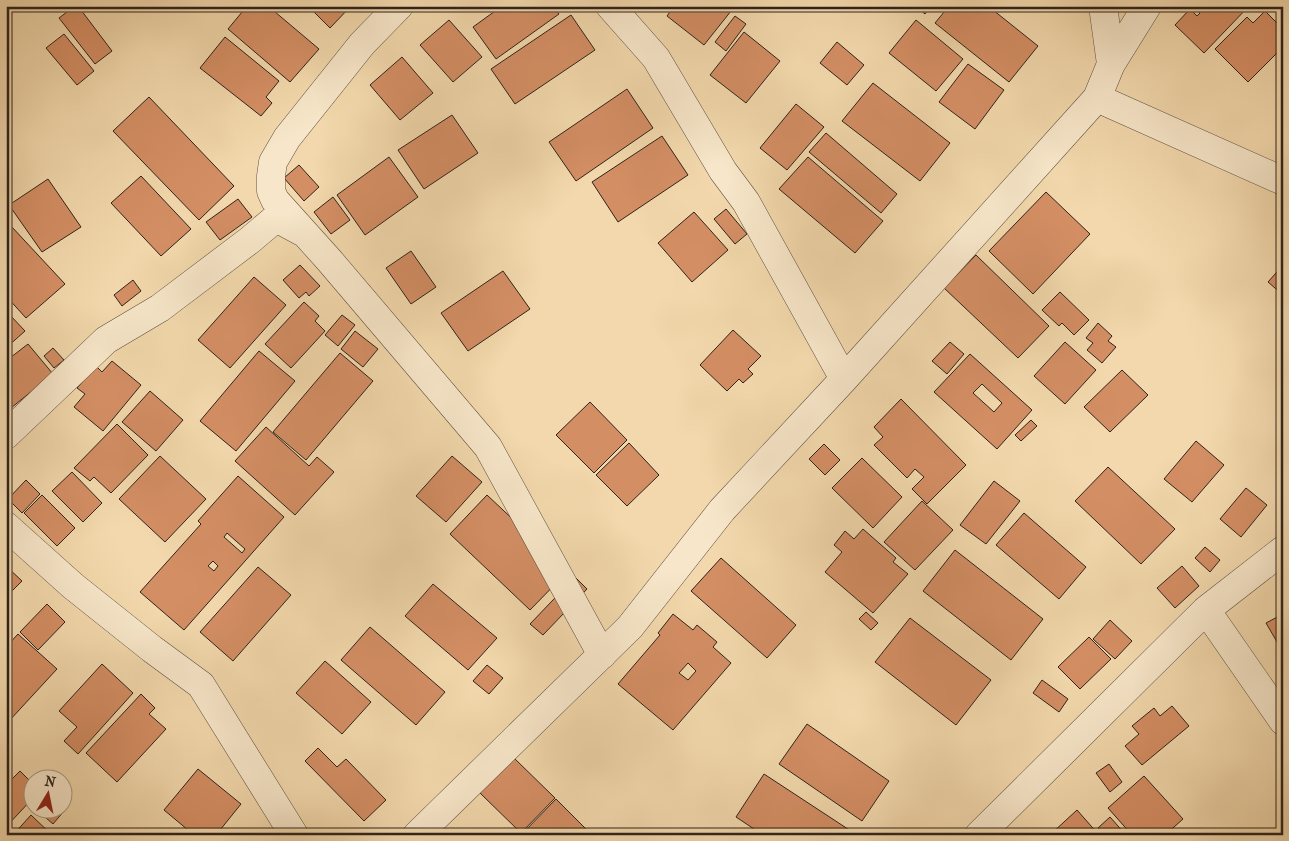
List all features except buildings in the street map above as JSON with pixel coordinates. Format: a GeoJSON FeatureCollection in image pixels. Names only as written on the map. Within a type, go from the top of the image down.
{"type":"FeatureCollection","features":[{"type":"Feature","properties":{"kind":"street"},"geometry":{"type":"LineString","coordinates":[[399,6],[362,44],[287,138],[274,162],[271,176],[271,191],[275,200],[488,447],[602,655]]}},
{"type":"Feature","properties":{"kind":"street"},"geometry":{"type":"LineString","coordinates":[[610,6],[656,58],[723,171],[746,202],[844,379]]}},
{"type":"Feature","properties":{"kind":"street"},"geometry":{"type":"LineString","coordinates":[[1103,6],[1111,64]]}},
{"type":"Feature","properties":{"kind":"street"},"geometry":{"type":"LineString","coordinates":[[417,835],[630,627],[722,510],[844,379],[1097,98],[1111,64],[1147,6]]}},
{"type":"Feature","properties":{"kind":"street"},"geometry":{"type":"LineString","coordinates":[[1097,98],[1283,180]]}},
{"type":"Feature","properties":{"kind":"street"},"geometry":{"type":"LineString","coordinates":[[6,436],[106,340],[160,308],[276,218],[306,234]]}},
{"type":"Feature","properties":{"kind":"street"},"geometry":{"type":"LineString","coordinates":[[6,526],[73,586],[152,649],[201,685],[294,835]]}},
{"type":"Feature","properties":{"kind":"street"},"geometry":{"type":"LineString","coordinates":[[979,835],[1206,610],[1283,550]]}},
{"type":"Feature","properties":{"kind":"street"},"geometry":{"type":"LineString","coordinates":[[1206,610],[1283,721]]}}]}
